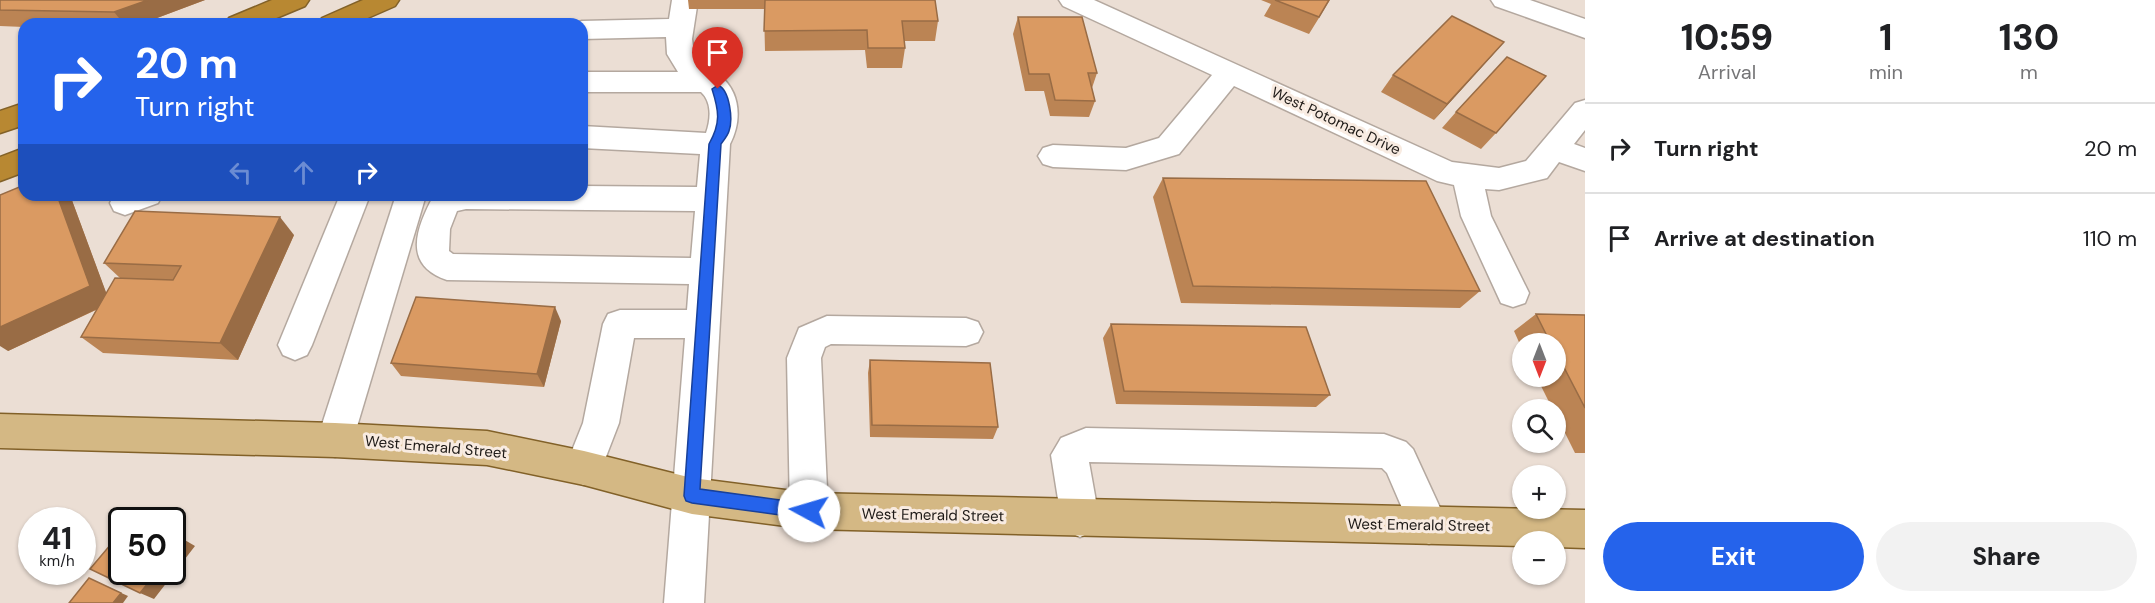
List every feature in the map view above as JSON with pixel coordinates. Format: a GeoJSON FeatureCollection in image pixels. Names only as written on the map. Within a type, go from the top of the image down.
{"type":"FeatureCollection","features":[{"type":"Feature","properties":{"kind":"highway"},"geometry":{"type":"LineString","coordinates":[[252,18],[296,0]]}},
{"type":"Feature","properties":{"kind":"highway"},"geometry":{"type":"LineString","coordinates":[[345,18],[386,0]]}},
{"type":"Feature","properties":{"kind":"highway"},"geometry":{"type":"LineString","coordinates":[[0,123],[18,116]]}},
{"type":"Feature","properties":{"kind":"highway"},"geometry":{"type":"LineString","coordinates":[[0,170],[18,162]]}},
{"type":"Feature","properties":{"kind":"main road","name":"West Emerald Street"},"geometry":{"type":"LineString","coordinates":[[0,431],[335,440],[487,448],[584,468],[692,496],[809,511],[1585,529]]}},
{"type":"Feature","properties":{"kind":"street","name":"West Potomac Drive"},"geometry":{"type":"LineString","coordinates":[[1072,0],[1120,9],[1230,72],[1448,172],[1499,179],[1536,170],[1585,110]]}},
{"type":"Feature","properties":{"kind":"street"},"geometry":{"type":"LineString","coordinates":[[1504,0],[1585,29]]}},
{"type":"Feature","properties":{"kind":"street"},"geometry":{"type":"LineString","coordinates":[[588,29],[684,14],[680,50],[684,61],[718,89],[724,106],[724,130],[715,144],[684,603]]}},
{"type":"Feature","properties":{"kind":"street"},"geometry":{"type":"LineString","coordinates":[[1053,156],[1126,159],[1169,146],[1230,72]]}},
{"type":"Feature","properties":{"kind":"street"},"geometry":{"type":"LineString","coordinates":[[588,82],[710,82]]}},
{"type":"Feature","properties":{"kind":"street"},"geometry":{"type":"LineString","coordinates":[[588,137],[715,144]]}},
{"type":"Feature","properties":{"kind":"street"},"geometry":{"type":"LineString","coordinates":[[1554,148],[1585,160]]}},
{"type":"Feature","properties":{"kind":"street"},"geometry":{"type":"LineString","coordinates":[[1467,175],[1476,216],[1513,293]]}},
{"type":"Feature","properties":{"kind":"street"},"geometry":{"type":"LineString","coordinates":[[588,197],[711,198]]}},
{"type":"Feature","properties":{"kind":"street"},"geometry":{"type":"LineString","coordinates":[[295,345],[353,201]]}},
{"type":"Feature","properties":{"kind":"street"},"geometry":{"type":"LineString","coordinates":[[335,440],[409,201]]}},
{"type":"Feature","properties":{"kind":"street"},"geometry":{"type":"LineString","coordinates":[[446,201],[434,229],[433,257],[447,267],[706,271]]}},
{"type":"Feature","properties":{"kind":"street"},"geometry":{"type":"LineString","coordinates":[[584,468],[601,423],[620,324],[702,324]]}},
{"type":"Feature","properties":{"kind":"street"},"geometry":{"type":"LineString","coordinates":[[809,511],[804,358],[811,338],[827,330],[966,332]]}},
{"type":"Feature","properties":{"kind":"street"},"geometry":{"type":"LineString","coordinates":[[1080,518],[1069,455],[1086,445],[1301,449],[1384,451],[1393,454],[1400,462],[1429,525]]}},
{"type":"Feature","properties":{"kind":"building"},"geometry":{"type":"Polygon","coordinates":[[[0,0],[148,0],[114,12],[0,10],[0,0]]]}},
{"type":"Feature","properties":{"kind":"building"},"geometry":{"type":"Polygon","coordinates":[[[765,0],[935,0],[938,21],[902,21],[905,48],[868,48],[867,30],[764,31],[765,0]]]}},
{"type":"Feature","properties":{"kind":"building"},"geometry":{"type":"Polygon","coordinates":[[[1275,0],[1329,0],[1319,17],[1275,0]]]}},
{"type":"Feature","properties":{"kind":"building"},"geometry":{"type":"Polygon","coordinates":[[[1452,16],[1504,42],[1447,104],[1393,75],[1452,16]]]}},
{"type":"Feature","properties":{"kind":"building"},"geometry":{"type":"Polygon","coordinates":[[[1018,17],[1082,17],[1097,73],[1088,73],[1095,101],[1055,100],[1049,74],[1029,74],[1018,17]]]}},
{"type":"Feature","properties":{"kind":"building"},"geometry":{"type":"Polygon","coordinates":[[[1507,57],[1546,76],[1496,133],[1456,112],[1507,57]]]}},
{"type":"Feature","properties":{"kind":"building"},"geometry":{"type":"Polygon","coordinates":[[[1163,178],[1426,181],[1480,291],[1193,286],[1163,178]]]}},
{"type":"Feature","properties":{"kind":"building"},"geometry":{"type":"Polygon","coordinates":[[[18,188],[18,201],[59,201],[90,286],[0,327],[0,195],[18,188]]]}},
{"type":"Feature","properties":{"kind":"building"},"geometry":{"type":"Polygon","coordinates":[[[135,211],[280,217],[220,343],[81,337],[115,278],[173,280],[181,266],[104,263],[135,211]]]}},
{"type":"Feature","properties":{"kind":"building"},"geometry":{"type":"Polygon","coordinates":[[[416,297],[555,307],[537,374],[391,363],[416,297]]]}},
{"type":"Feature","properties":{"kind":"building"},"geometry":{"type":"Polygon","coordinates":[[[1536,314],[1585,315],[1585,408],[1566,371],[1566,333],[1546,333],[1536,314]]]}},
{"type":"Feature","properties":{"kind":"building"},"geometry":{"type":"Polygon","coordinates":[[[1111,324],[1306,327],[1330,395],[1124,391],[1111,324]]]}},
{"type":"Feature","properties":{"kind":"building"},"geometry":{"type":"Polygon","coordinates":[[[870,360],[990,363],[998,427],[872,425],[870,360]]]}},
{"type":"Feature","properties":{"kind":"building"},"geometry":{"type":"Polygon","coordinates":[[[108,548],[108,578],[96,572],[96,562],[108,548]]]}},
{"type":"Feature","properties":{"kind":"building"},"geometry":{"type":"Polygon","coordinates":[[[96,581],[121,593],[113,603],[69,603],[83,585],[96,585],[96,581]]]}},
{"type":"Feature","properties":{"kind":"building"},"geometry":{"type":"Polygon","coordinates":[[[123,585],[146,585],[140,593],[123,585]]]}},
{"type":"Feature","properties":{"kind":"route"},"geometry":{"type":"LineString","coordinates":[[718,89],[724,106],[724,130],[715,144],[692,496],[809,511]]}}]}
